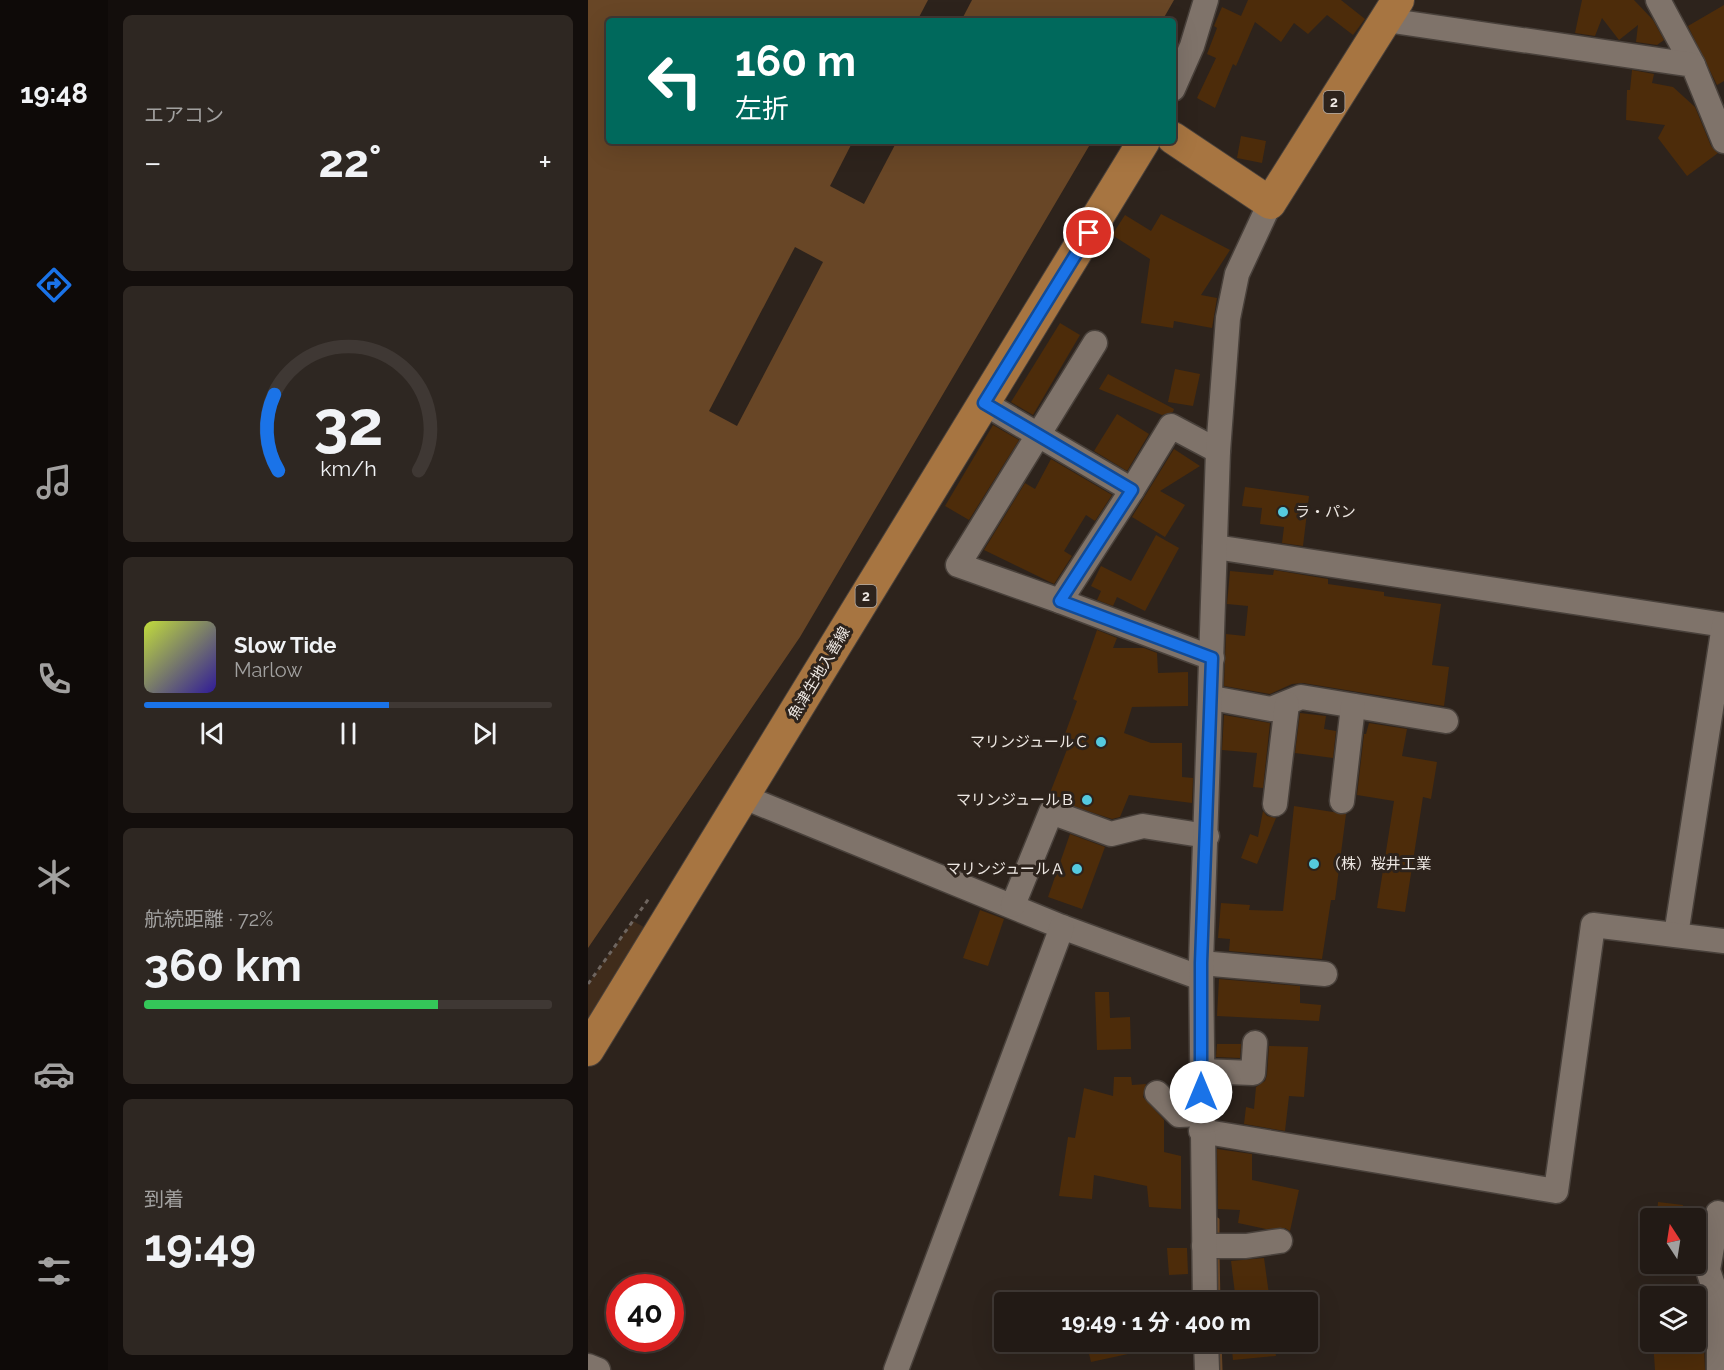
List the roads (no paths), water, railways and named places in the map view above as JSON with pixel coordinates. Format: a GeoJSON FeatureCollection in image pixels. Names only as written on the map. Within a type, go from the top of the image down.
{"type":"FeatureCollection","features":[{"type":"Feature","properties":{"kind":"main road","name":"2"},"geometry":{"type":"LineString","coordinates":[[1270,203],[1392,10]]}},
{"type":"Feature","properties":{"kind":"main road"},"geometry":{"type":"LineString","coordinates":[[1176,140],[1270,203]]}},
{"type":"Feature","properties":{"kind":"main road","name":"魚津生地入善線"},"geometry":{"type":"LineString","coordinates":[[588,1050],[1142,144]]}},
{"type":"Feature","properties":{"kind":"street"},"geometry":{"type":"LineString","coordinates":[[1176,82],[1192,46],[1206,0]]}},
{"type":"Feature","properties":{"kind":"street"},"geometry":{"type":"LineString","coordinates":[[1658,0],[1693,65],[1724,141]]}},
{"type":"Feature","properties":{"kind":"street"},"geometry":{"type":"LineString","coordinates":[[1392,10],[1693,65]]}},
{"type":"Feature","properties":{"kind":"street"},"geometry":{"type":"LineString","coordinates":[[1205,1292],[1201,1122],[1201,970],[1212,698],[1218,451],[1230,307],[1237,274],[1270,203]]}},
{"type":"Feature","properties":{"kind":"street"},"geometry":{"type":"LineString","coordinates":[[1095,343],[958,565],[1212,658]]}},
{"type":"Feature","properties":{"kind":"street"},"geometry":{"type":"LineString","coordinates":[[984,403],[1132,490]]}},
{"type":"Feature","properties":{"kind":"street"},"geometry":{"type":"LineString","coordinates":[[1060,601],[1171,426],[1218,451]]}},
{"type":"Feature","properties":{"kind":"street"},"geometry":{"type":"LineString","coordinates":[[1215,548],[1724,625],[1676,935]]}},
{"type":"Feature","properties":{"kind":"street"},"geometry":{"type":"LineString","coordinates":[[1212,698],[1271,709],[1301,697],[1446,722]]}},
{"type":"Feature","properties":{"kind":"street"},"geometry":{"type":"LineString","coordinates":[[1275,804],[1287,704]]}},
{"type":"Feature","properties":{"kind":"street"},"geometry":{"type":"LineString","coordinates":[[1342,801],[1353,706]]}},
{"type":"Feature","properties":{"kind":"street"},"geometry":{"type":"LineString","coordinates":[[744,797],[1013,905],[1062,927],[1201,970],[1326,974]]}},
{"type":"Feature","properties":{"kind":"street"},"geometry":{"type":"LineString","coordinates":[[1013,905],[1051,812],[1111,834],[1143,826],[1207,836]]}},
{"type":"Feature","properties":{"kind":"street"},"geometry":{"type":"LineString","coordinates":[[1157,1093],[1179,1115],[1201,1122],[1556,1191],[1593,925],[1724,942]]}},
{"type":"Feature","properties":{"kind":"street"},"geometry":{"type":"LineString","coordinates":[[896,1370],[1062,927]]}},
{"type":"Feature","properties":{"kind":"street"},"geometry":{"type":"LineString","coordinates":[[1201,1071],[1253,1073],[1255,1043]]}},
{"type":"Feature","properties":{"kind":"street"},"geometry":{"type":"LineString","coordinates":[[1718,1213],[1708,1270],[1714,1288],[1719,1324],[1719,1370]]}},
{"type":"Feature","properties":{"kind":"street"},"geometry":{"type":"LineString","coordinates":[[1204,1246],[1246,1246],[1280,1241]]}},
{"type":"Feature","properties":{"kind":"street"},"geometry":{"type":"LineString","coordinates":[[1206,1352],[1207,1370]]}},
{"type":"Feature","properties":{"kind":"street"},"geometry":{"type":"LineString","coordinates":[[588,1366],[598,1370]]}},
{"type":"Feature","properties":{"kind":"waterway"},"geometry":{"type":"LineString","coordinates":[[1217,1220],[1217,1240]]}},
{"type":"Feature","properties":{"kind":"waterway"},"geometry":{"type":"LineString","coordinates":[[1217,1253],[1218,1292]]}},
{"type":"Feature","properties":{"kind":"waterway"},"geometry":{"type":"LineString","coordinates":[[1219,1352],[1220,1370]]}},
{"type":"Feature","properties":{"kind":"place","name":"ラ・パン"},"geometry":{"type":"Point","coordinates":[1283,512]}},
{"type":"Feature","properties":{"kind":"place","name":"マリンジュールＣ"},"geometry":{"type":"Point","coordinates":[1101,742]}},
{"type":"Feature","properties":{"kind":"place","name":"マリンジュールＢ"},"geometry":{"type":"Point","coordinates":[1087,800]}},
{"type":"Feature","properties":{"kind":"place","name":"（株）桜井工業"},"geometry":{"type":"Point","coordinates":[1314,864]}},
{"type":"Feature","properties":{"kind":"place","name":"マリンジュールＡ"},"geometry":{"type":"Point","coordinates":[1077,869]}}]}
